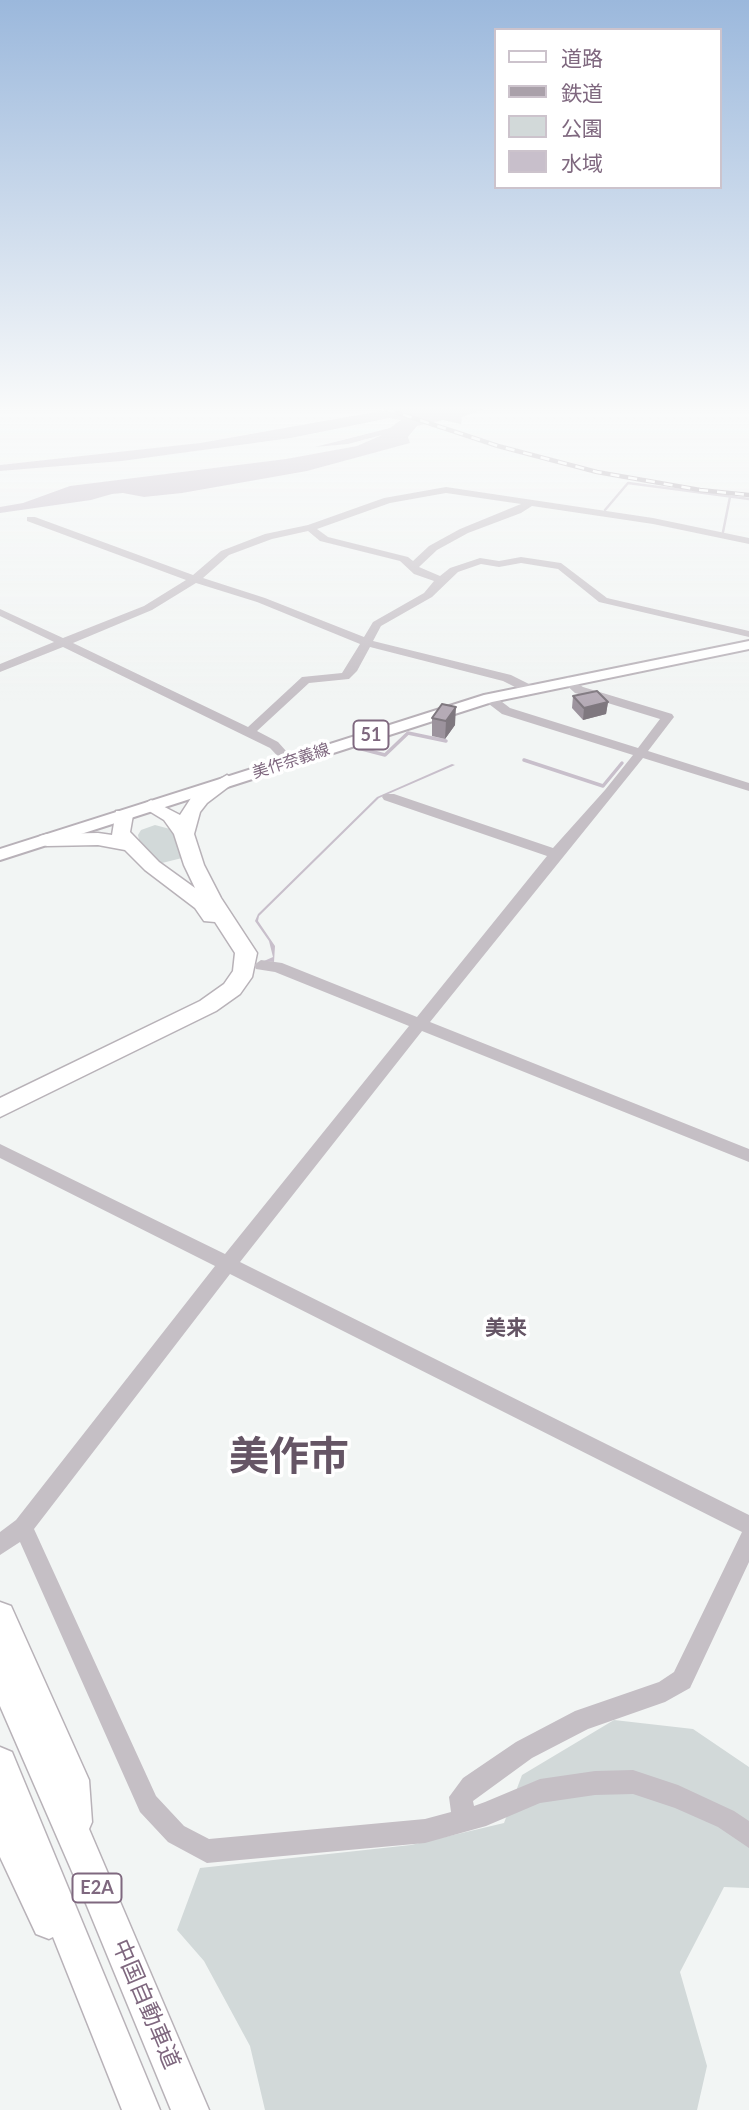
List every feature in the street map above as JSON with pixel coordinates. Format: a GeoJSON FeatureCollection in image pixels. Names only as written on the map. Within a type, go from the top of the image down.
{"type":"FeatureCollection","features":[{"type":"Feature","properties":{"kind":"highway"},"geometry":{"type":"LineString","coordinates":[[184,834],[191,811],[200,799],[227,781]]}},
{"type":"Feature","properties":{"kind":"highway"},"geometry":{"type":"LineString","coordinates":[[0,1108],[208,1006],[232,989],[244,972],[246,953],[211,899],[194,865],[184,834],[171,816],[151,806]]}},
{"type":"Feature","properties":{"kind":"highway"},"geometry":{"type":"LineString","coordinates":[[0,1091],[171,1007],[197,999],[217,987],[233,969],[235,952],[202,903],[152,866],[120,833],[123,815]]}},
{"type":"Feature","properties":{"kind":"highway"},"geometry":{"type":"LineString","coordinates":[[47,840],[97,839],[131,845]]}},
{"type":"Feature","properties":{"kind":"highway"},"geometry":{"type":"LineString","coordinates":[[0,1617],[72,1780],[76,1838]]}},
{"type":"Feature","properties":{"kind":"highway","name":"中国自動車道"},"geometry":{"type":"LineString","coordinates":[[0,1668],[76,1838],[190,2110]]}},
{"type":"Feature","properties":{"kind":"highway","name":"E2A"},"geometry":{"type":"LineString","coordinates":[[0,1764],[140,2110]]}},
{"type":"Feature","properties":{"kind":"highway"},"geometry":{"type":"LineString","coordinates":[[0,1819],[140,2110]]}},
{"type":"Feature","properties":{"kind":"main road","name":"美作奈義線"},"geometry":{"type":"LineString","coordinates":[[0,855],[489,698],[749,645]]}},
{"type":"Feature","properties":{"kind":"street"},"geometry":{"type":"LineString","coordinates":[[0,668],[148,608],[195,579],[225,553],[269,536],[310,528],[367,507]]}},
{"type":"Feature","properties":{"kind":"street"},"geometry":{"type":"LineString","coordinates":[[414,566],[433,548],[464,531],[523,507]]}},
{"type":"Feature","properties":{"kind":"street"},"geometry":{"type":"LineString","coordinates":[[567,507],[653,521],[749,541]]}},
{"type":"Feature","properties":{"kind":"street"},"geometry":{"type":"LineString","coordinates":[[32,519],[195,579],[261,600],[365,642],[507,678],[529,689]]}},
{"type":"Feature","properties":{"kind":"street"},"geometry":{"type":"LineString","coordinates":[[310,528],[324,539],[400,558],[414,566],[418,572],[441,580]]}},
{"type":"Feature","properties":{"kind":"street"},"geometry":{"type":"LineString","coordinates":[[249,732],[306,680],[345,676],[351,671],[377,624],[428,594],[454,570],[480,561],[499,564],[521,560],[561,566],[603,600],[749,634]]}},
{"type":"Feature","properties":{"kind":"street"},"geometry":{"type":"LineString","coordinates":[[0,612],[274,744],[289,761]]}},
{"type":"Feature","properties":{"kind":"street"},"geometry":{"type":"LineString","coordinates":[[0,628],[20,621]]}},
{"type":"Feature","properties":{"kind":"street"},"geometry":{"type":"LineString","coordinates":[[0,1545],[23,1527],[228,1263],[556,854],[610,793],[668,717],[579,690],[568,681]]}},
{"type":"Feature","properties":{"kind":"street"},"geometry":{"type":"LineString","coordinates":[[489,698],[506,711],[749,787]]}},
{"type":"Feature","properties":{"kind":"street"},"geometry":{"type":"LineString","coordinates":[[390,797],[556,854]]}},
{"type":"Feature","properties":{"kind":"street"},"geometry":{"type":"LineString","coordinates":[[261,965],[277,967],[749,1156]]}},
{"type":"Feature","properties":{"kind":"street"},"geometry":{"type":"LineString","coordinates":[[0,1150],[749,1525]]}},
{"type":"Feature","properties":{"kind":"street"},"geometry":{"type":"LineString","coordinates":[[23,1527],[148,1804],[176,1834],[207,1851],[425,1831],[464,1820],[540,1791],[595,1783],[633,1782],[726,1819],[749,1836]]}},
{"type":"Feature","properties":{"kind":"street"},"geometry":{"type":"LineString","coordinates":[[464,1820],[461,1797],[471,1786],[524,1750],[583,1719],[665,1691],[682,1680],[749,1539]]}},
{"type":"Feature","properties":{"kind":"green space"},"geometry":{"type":"Polygon","coordinates":[[[155,825],[170,829],[177,839],[182,858],[162,863],[140,845],[138,835],[141,830],[155,825]]]}},
{"type":"Feature","properties":{"kind":"green space"},"geometry":{"type":"Polygon","coordinates":[[[614,1720],[693,1729],[749,1767],[749,1888],[724,1887],[680,1972],[707,2066],[697,2110],[265,2110],[250,2046],[204,1961],[177,1930],[200,1868],[411,1845],[504,1823],[522,1775],[614,1720]]]}},
{"type":"Feature","properties":{"kind":"water"},"geometry":{"type":"Polygon","coordinates":[[[0,507],[39,507],[0,513],[0,507]]]}},
{"type":"Feature","properties":{"kind":"water"},"geometry":{"type":"Polygon","coordinates":[[[455,765],[379,798],[259,916],[258,921],[275,946],[274,962],[264,961],[273,957],[269,941],[255,921],[258,914],[377,797],[455,765]]]}},
{"type":"Feature","properties":{"kind":"building"},"geometry":{"type":"Polygon","coordinates":[[[597,691],[608,702],[584,708],[573,696],[597,691]]]}},
{"type":"Feature","properties":{"kind":"building"},"geometry":{"type":"Polygon","coordinates":[[[442,704],[456,707],[446,721],[432,718],[442,704]]]}},
{"type":"Feature","properties":{"kind":"waterway"},"geometry":{"type":"LineString","coordinates":[[723,532],[728,507]]}},
{"type":"Feature","properties":{"kind":"waterway"},"geometry":{"type":"LineString","coordinates":[[358,748],[385,755],[408,733],[446,741]]}},
{"type":"Feature","properties":{"kind":"waterway"},"geometry":{"type":"LineString","coordinates":[[524,760],[603,786],[622,763]]}},
{"type":"Feature","properties":{"kind":"district","name":"美来"},"geometry":{"type":"Point","coordinates":[506,1328]}},
{"type":"Feature","properties":{"kind":"district","name":"美作市"},"geometry":{"type":"Point","coordinates":[289,1457]}}]}
